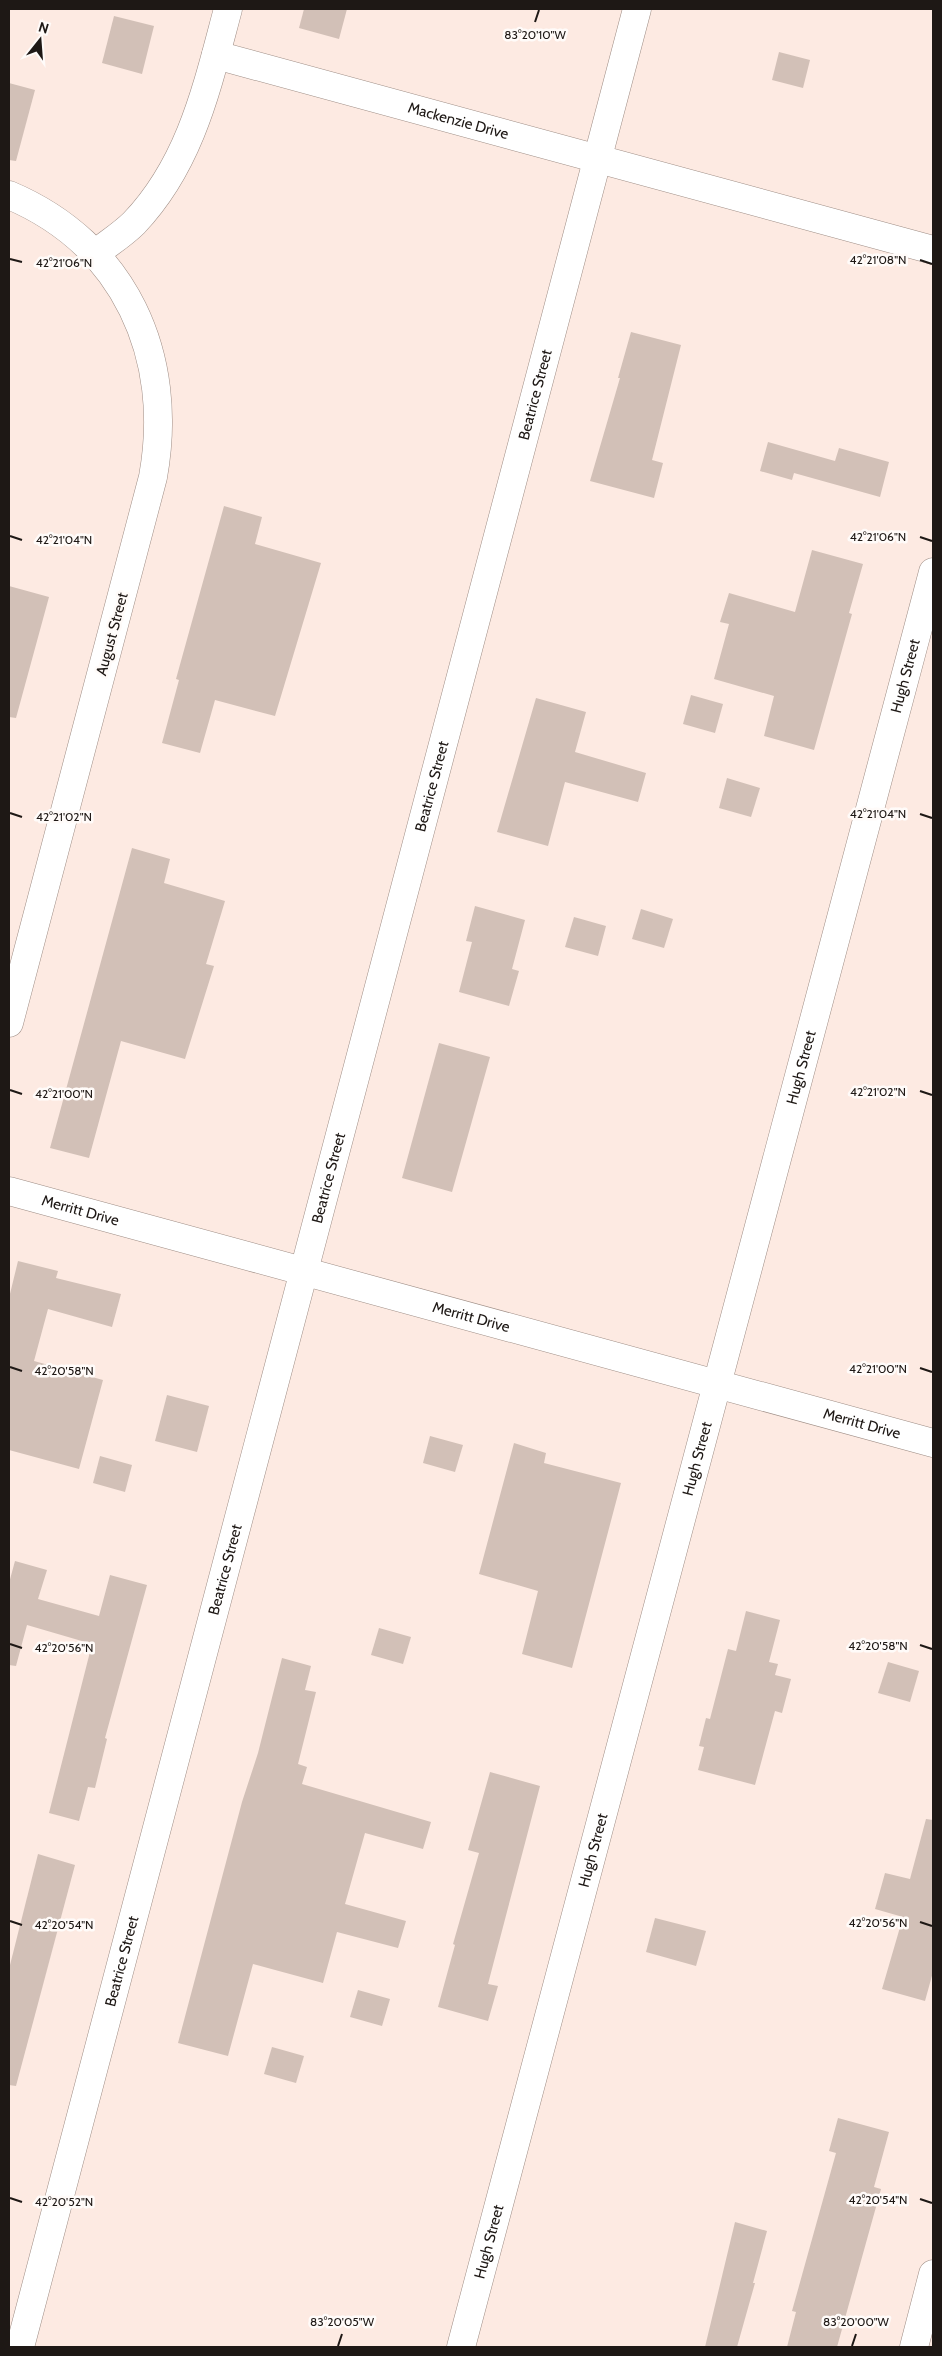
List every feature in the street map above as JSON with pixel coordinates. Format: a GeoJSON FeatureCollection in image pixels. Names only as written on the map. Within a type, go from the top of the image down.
{"type":"FeatureCollection","features":[{"type":"Feature","properties":{"kind":"street"},"geometry":{"type":"LineString","coordinates":[[94,254],[132,225],[151,204],[173,172],[194,129],[228,9]]}},
{"type":"Feature","properties":{"kind":"street","name":"Beatrice Street"},"geometry":{"type":"LineString","coordinates":[[20,2347],[637,9]]}},
{"type":"Feature","properties":{"kind":"street","name":"Mackenzie Drive"},"geometry":{"type":"LineString","coordinates":[[216,55],[933,250]]}},
{"type":"Feature","properties":{"kind":"street","name":"August Street"},"geometry":{"type":"LineString","coordinates":[[9,195],[32,205],[56,220],[94,254],[111,273],[127,297],[140,322],[149,349],[159,405],[158,453],[153,477],[9,1023]]}},
{"type":"Feature","properties":{"kind":"street","name":"Hugh Street"},"geometry":{"type":"LineString","coordinates":[[461,2347],[933,572]]}},
{"type":"Feature","properties":{"kind":"street","name":"Merritt Drive"},"geometry":{"type":"LineString","coordinates":[[9,1191],[933,1443]]}},
{"type":"Feature","properties":{"kind":"street"},"geometry":{"type":"LineString","coordinates":[[914,2347],[933,2274]]}},
{"type":"Feature","properties":{"kind":"building"},"geometry":{"type":"Polygon","coordinates":[[[304,9],[347,9],[339,39],[299,28],[304,9]]]}},
{"type":"Feature","properties":{"kind":"building"},"geometry":{"type":"Polygon","coordinates":[[[114,16],[154,26],[142,74],[102,63],[114,16]]]}},
{"type":"Feature","properties":{"kind":"building"},"geometry":{"type":"Polygon","coordinates":[[[779,52],[810,60],[803,88],[772,80],[779,52]]]}},
{"type":"Feature","properties":{"kind":"building"},"geometry":{"type":"Polygon","coordinates":[[[9,83],[35,90],[16,161],[9,160],[9,83]]]}},
{"type":"Feature","properties":{"kind":"building"},"geometry":{"type":"Polygon","coordinates":[[[631,332],[681,345],[652,460],[663,463],[654,498],[590,481],[620,378],[618,378],[631,332]]]}},
{"type":"Feature","properties":{"kind":"building"},"geometry":{"type":"Polygon","coordinates":[[[768,442],[835,461],[839,448],[889,462],[880,497],[794,473],[792,480],[760,471],[768,442]]]}},
{"type":"Feature","properties":{"kind":"building"},"geometry":{"type":"Polygon","coordinates":[[[224,506],[262,517],[255,544],[321,563],[275,716],[215,700],[200,753],[162,743],[179,680],[176,679],[224,506]]]}},
{"type":"Feature","properties":{"kind":"building"},"geometry":{"type":"Polygon","coordinates":[[[812,550],[863,564],[849,613],[852,614],[814,750],[764,736],[774,696],[714,679],[729,624],[720,622],[729,593],[795,612],[812,550]]]}},
{"type":"Feature","properties":{"kind":"building"},"geometry":{"type":"Polygon","coordinates":[[[9,586],[49,597],[16,718],[9,717],[9,586]]]}},
{"type":"Feature","properties":{"kind":"building"},"geometry":{"type":"Polygon","coordinates":[[[691,695],[723,704],[715,733],[683,724],[691,695]]]}},
{"type":"Feature","properties":{"kind":"building"},"geometry":{"type":"Polygon","coordinates":[[[536,698],[586,712],[575,752],[646,773],[638,802],[565,782],[548,846],[497,832],[536,698]]]}},
{"type":"Feature","properties":{"kind":"building"},"geometry":{"type":"Polygon","coordinates":[[[727,778],[760,788],[751,817],[719,808],[727,778]]]}},
{"type":"Feature","properties":{"kind":"building"},"geometry":{"type":"Polygon","coordinates":[[[132,848],[170,859],[164,883],[225,901],[206,964],[214,966],[185,1059],[121,1041],[89,1158],[50,1148],[132,848]]]}},
{"type":"Feature","properties":{"kind":"building"},"geometry":{"type":"Polygon","coordinates":[[[475,906],[525,920],[512,969],[519,971],[509,1006],[459,992],[472,942],[466,941],[475,906]]]}},
{"type":"Feature","properties":{"kind":"building"},"geometry":{"type":"Polygon","coordinates":[[[641,909],[673,919],[664,948],[632,939],[641,909]]]}},
{"type":"Feature","properties":{"kind":"building"},"geometry":{"type":"Polygon","coordinates":[[[574,917],[606,926],[598,956],[565,947],[574,917]]]}},
{"type":"Feature","properties":{"kind":"building"},"geometry":{"type":"Polygon","coordinates":[[[439,1043],[490,1057],[452,1192],[402,1178],[439,1043]]]}},
{"type":"Feature","properties":{"kind":"building"},"geometry":{"type":"Polygon","coordinates":[[[18,1261],[58,1271],[56,1278],[121,1294],[112,1327],[48,1309],[34,1361],[103,1380],[79,1469],[9,1450],[9,1298],[18,1261]]]}},
{"type":"Feature","properties":{"kind":"building"},"geometry":{"type":"Polygon","coordinates":[[[167,1395],[209,1406],[197,1452],[155,1441],[167,1395]]]}},
{"type":"Feature","properties":{"kind":"building"},"geometry":{"type":"Polygon","coordinates":[[[430,1436],[463,1445],[455,1472],[423,1463],[430,1436]]]}},
{"type":"Feature","properties":{"kind":"building"},"geometry":{"type":"Polygon","coordinates":[[[514,1443],[546,1453],[544,1463],[621,1483],[572,1668],[522,1654],[538,1591],[479,1574],[514,1443]]]}},
{"type":"Feature","properties":{"kind":"building"},"geometry":{"type":"Polygon","coordinates":[[[100,1456],[132,1465],[125,1492],[93,1483],[100,1456]]]}},
{"type":"Feature","properties":{"kind":"building"},"geometry":{"type":"Polygon","coordinates":[[[15,1561],[47,1570],[38,1599],[99,1616],[110,1575],[147,1585],[105,1738],[107,1739],[95,1788],[88,1787],[79,1821],[49,1813],[92,1644],[27,1625],[16,1666],[9,1665],[9,1583],[15,1561]]]}},
{"type":"Feature","properties":{"kind":"building"},"geometry":{"type":"Polygon","coordinates":[[[746,1611],[780,1620],[769,1662],[778,1664],[775,1675],[791,1679],[782,1713],[775,1711],[755,1785],[698,1770],[704,1747],[699,1746],[706,1718],[710,1719],[728,1649],[736,1651],[746,1611]]]}},
{"type":"Feature","properties":{"kind":"building"},"geometry":{"type":"Polygon","coordinates":[[[379,1628],[411,1637],[403,1664],[371,1655],[379,1628]]]}},
{"type":"Feature","properties":{"kind":"building"},"geometry":{"type":"Polygon","coordinates":[[[282,1658],[311,1666],[305,1690],[316,1692],[298,1764],[307,1767],[302,1784],[431,1822],[423,1849],[365,1833],[345,1904],[406,1921],[398,1948],[337,1932],[323,1983],[253,1964],[228,2056],[178,2043],[242,1802],[258,1753],[282,1658]]]}},
{"type":"Feature","properties":{"kind":"building"},"geometry":{"type":"Polygon","coordinates":[[[888,1662],[919,1671],[910,1702],[878,1693],[888,1662]]]}},
{"type":"Feature","properties":{"kind":"building"},"geometry":{"type":"Polygon","coordinates":[[[490,1772],[540,1786],[488,1984],[498,1986],[488,2021],[438,2007],[455,1945],[453,1944],[479,1853],[468,1850],[490,1772]]]}},
{"type":"Feature","properties":{"kind":"building"},"geometry":{"type":"Polygon","coordinates":[[[926,1819],[933,1820],[933,1972],[925,2001],[882,1989],[903,1917],[875,1909],[885,1873],[910,1879],[926,1819]]]}},
{"type":"Feature","properties":{"kind":"building"},"geometry":{"type":"Polygon","coordinates":[[[38,1854],[75,1865],[16,2086],[9,2085],[9,1969],[38,1854]]]}},
{"type":"Feature","properties":{"kind":"building"},"geometry":{"type":"Polygon","coordinates":[[[655,1918],[706,1931],[696,1966],[646,1952],[655,1918]]]}},
{"type":"Feature","properties":{"kind":"building"},"geometry":{"type":"Polygon","coordinates":[[[358,1990],[390,1999],[382,2026],[350,2017],[358,1990]]]}},
{"type":"Feature","properties":{"kind":"building"},"geometry":{"type":"Polygon","coordinates":[[[272,2047],[304,2056],[296,2083],[264,2074],[272,2047]]]}},
{"type":"Feature","properties":{"kind":"building"},"geometry":{"type":"Polygon","coordinates":[[[838,2118],[889,2132],[874,2187],[881,2189],[837,2347],[787,2347],[796,2312],[792,2311],[836,2153],[829,2151],[838,2118]]]}},
{"type":"Feature","properties":{"kind":"building"},"geometry":{"type":"Polygon","coordinates":[[[735,2222],[767,2231],[753,2283],[755,2283],[737,2347],[705,2347],[735,2222]]]}}]}
